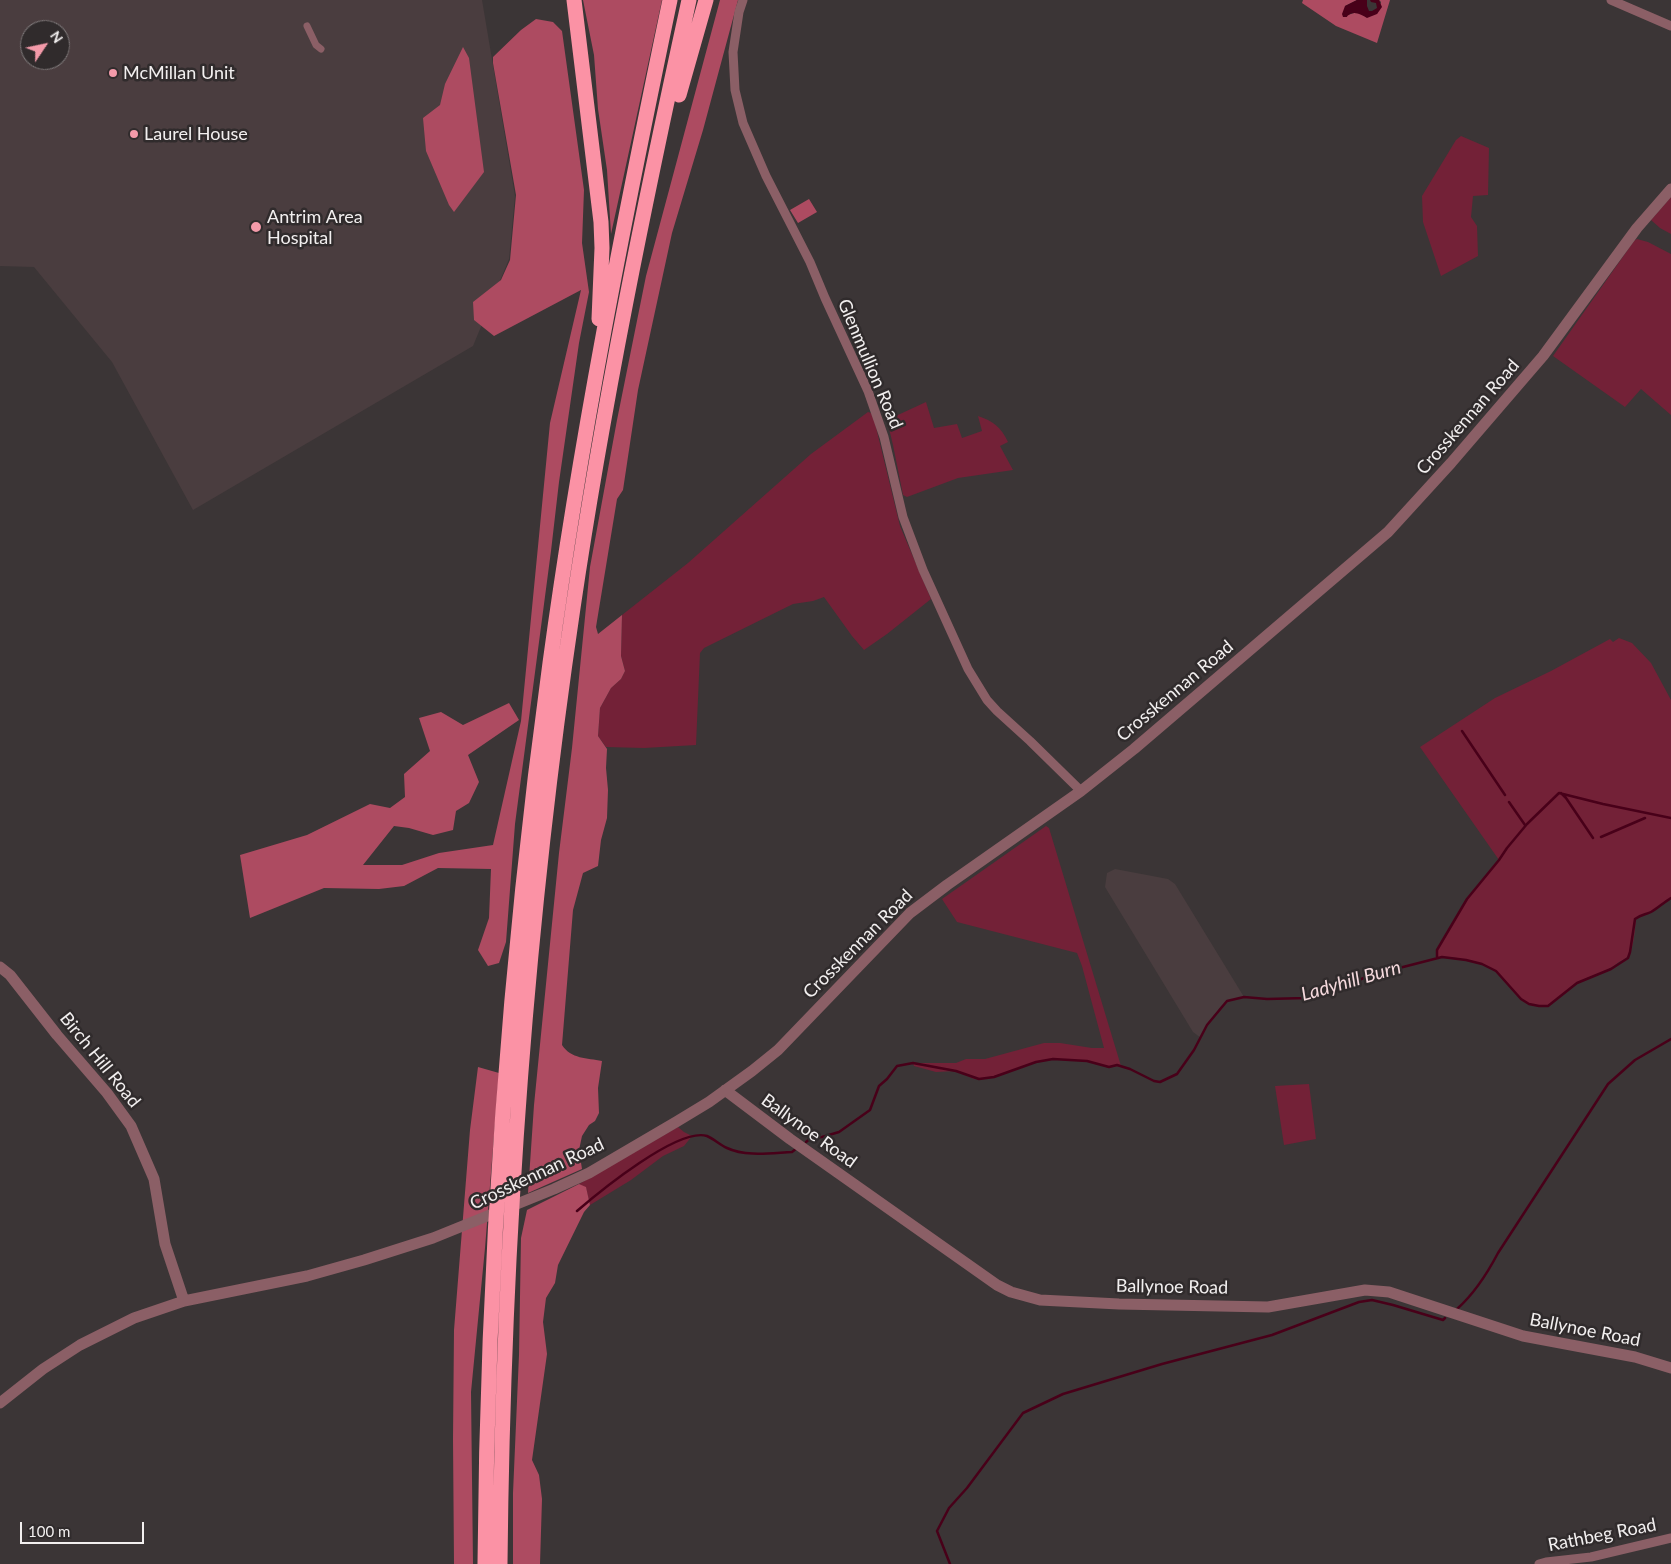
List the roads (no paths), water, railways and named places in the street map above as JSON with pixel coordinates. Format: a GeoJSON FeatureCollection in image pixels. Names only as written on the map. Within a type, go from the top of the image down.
{"type":"FeatureCollection","features":[{"type":"Feature","properties":{"kind":"highway"},"geometry":{"type":"LineString","coordinates":[[574,0],[601,222],[599,363]]}},
{"type":"Feature","properties":{"kind":"highway"},"geometry":{"type":"LineString","coordinates":[[485,1564],[485,1477],[500,1138],[514,974],[536,772],[550,660],[579,470],[635,163],[670,0]]}},
{"type":"Feature","properties":{"kind":"highway"},"geometry":{"type":"LineString","coordinates":[[500,1564],[504,1365],[521,1074],[555,740],[573,606],[600,447],[644,212],[689,0]]}},
{"type":"Feature","properties":{"kind":"highway"},"geometry":{"type":"LineString","coordinates":[[644,212],[665,146],[706,0]]}},
{"type":"Feature","properties":{"kind":"street","name":"Glenmullion Road"},"geometry":{"type":"LineString","coordinates":[[743,0],[739,12],[733,52],[735,90],[743,123],[766,176],[816,274],[825,298],[868,391],[879,419],[903,517],[923,570],[965,662],[987,700],[1082,791]]}},
{"type":"Feature","properties":{"kind":"street"},"geometry":{"type":"LineString","coordinates":[[1611,0],[1671,26]]}},
{"type":"Feature","properties":{"kind":"street"},"geometry":{"type":"LineString","coordinates":[[307,26],[316,45],[321,49]]}},
{"type":"Feature","properties":{"kind":"street","name":"Crosskennan Road"},"geometry":{"type":"LineString","coordinates":[[0,1403],[80,1345],[134,1318],[184,1301],[254,1288],[364,1260],[457,1229],[589,1173],[676,1122],[725,1090],[778,1050],[910,914],[947,885],[1082,791],[1176,714],[1388,532],[1446,470],[1542,356],[1637,228],[1671,189]]}},
{"type":"Feature","properties":{"kind":"street","name":"Birch Hill Road"},"geometry":{"type":"LineString","coordinates":[[0,967],[10,975],[57,1035],[107,1093],[131,1126],[154,1179],[166,1244],[184,1301]]}},
{"type":"Feature","properties":{"kind":"street","name":"Ballynoe Road"},"geometry":{"type":"LineString","coordinates":[[725,1090],[783,1134],[989,1279],[1023,1297],[1040,1300],[1119,1304],[1268,1307],[1348,1292],[1377,1290],[1389,1292],[1530,1338],[1635,1356],[1671,1368]]}},
{"type":"Feature","properties":{"kind":"street","name":"Rathbeg Road"},"geometry":{"type":"LineString","coordinates":[[1539,1564],[1591,1557],[1671,1538]]}},
{"type":"Feature","properties":{"kind":"waterway"},"geometry":{"type":"LineString","coordinates":[[1462,731],[1505,795]]}},
{"type":"Feature","properties":{"kind":"waterway"},"geometry":{"type":"LineString","coordinates":[[1559,793],[1671,818]]}},
{"type":"Feature","properties":{"kind":"waterway"},"geometry":{"type":"LineString","coordinates":[[1437,958],[1437,950],[1467,899],[1527,824],[1559,793]]}},
{"type":"Feature","properties":{"kind":"waterway"},"geometry":{"type":"LineString","coordinates":[[1561,793],[1593,838]]}},
{"type":"Feature","properties":{"kind":"waterway"},"geometry":{"type":"LineString","coordinates":[[1509,802],[1525,825]]}},
{"type":"Feature","properties":{"kind":"waterway"},"geometry":{"type":"LineString","coordinates":[[1601,837],[1645,818]]}},
{"type":"Feature","properties":{"kind":"waterway","name":"Ladyhill Burn"},"geometry":{"type":"LineString","coordinates":[[806,1142],[811,1138],[839,1132],[870,1110],[879,1086],[897,1066],[913,1063],[956,1071],[979,1079],[994,1077],[1036,1062],[1053,1059],[1087,1061],[1109,1067],[1117,1065],[1160,1082],[1177,1074],[1194,1050],[1207,1025],[1227,1001],[1244,997],[1267,999],[1306,998],[1344,987],[1368,976],[1442,957],[1482,964],[1496,971],[1521,999],[1529,1004],[1548,1006],[1577,983],[1611,969],[1628,958],[1635,919],[1653,911],[1671,898]]}},
{"type":"Feature","properties":{"kind":"waterway"},"geometry":{"type":"LineString","coordinates":[[1457,1309],[1485,1276],[1608,1084],[1635,1060],[1671,1039]]}},
{"type":"Feature","properties":{"kind":"waterway","name":"Ladyhill Burn"},"geometry":{"type":"LineString","coordinates":[[577,1211],[639,1163],[678,1141],[694,1136],[707,1136],[727,1148],[742,1153],[792,1152],[797,1148]]}},
{"type":"Feature","properties":{"kind":"waterway"},"geometry":{"type":"LineString","coordinates":[[950,1564],[937,1531],[949,1508],[967,1488],[1023,1413],[1063,1394],[1162,1364],[1272,1335],[1359,1302],[1372,1300],[1443,1320],[1445,1318]]}},
{"type":"Feature","properties":{"kind":"place","name":"McMillan Unit"},"geometry":{"type":"Point","coordinates":[113,73]}},
{"type":"Feature","properties":{"kind":"place","name":"Laurel House"},"geometry":{"type":"Point","coordinates":[134,134]}},
{"type":"Feature","properties":{"kind":"place","name":"Antrim Area Hospital"},"geometry":{"type":"Point","coordinates":[256,227]}}]}
